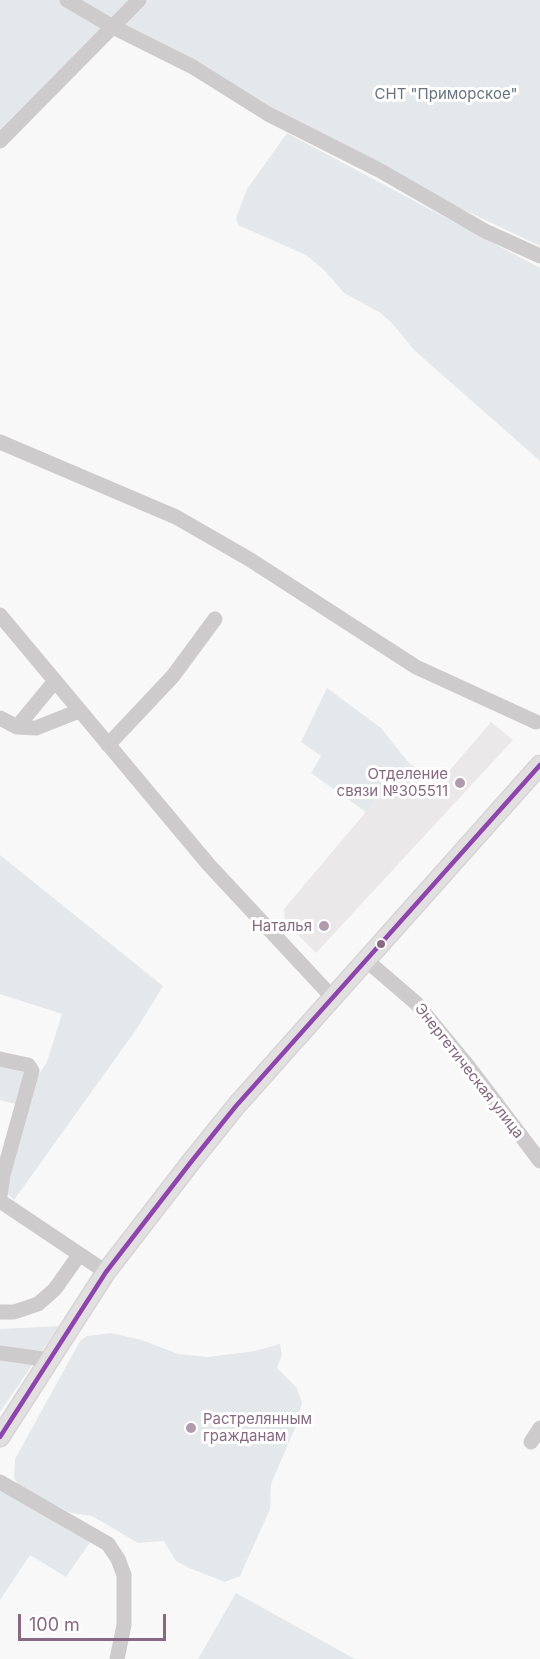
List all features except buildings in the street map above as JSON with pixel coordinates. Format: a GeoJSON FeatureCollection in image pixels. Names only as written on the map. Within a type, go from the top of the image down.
{"type":"FeatureCollection","features":[{"type":"Feature","properties":{"kind":"main road"},"geometry":{"type":"LineString","coordinates":[[0,1437],[106,1272],[236,1106],[540,765]]}},
{"type":"Feature","properties":{"kind":"street"},"geometry":{"type":"LineString","coordinates":[[67,0],[113,27],[193,67],[268,114],[379,170],[485,231],[540,256]]}},
{"type":"Feature","properties":{"kind":"street"},"geometry":{"type":"LineString","coordinates":[[0,141],[139,0]]}},
{"type":"Feature","properties":{"kind":"street"},"geometry":{"type":"LineString","coordinates":[[0,442],[176,517],[249,559],[416,668],[536,722]]}},
{"type":"Feature","properties":{"kind":"street"},"geometry":{"type":"LineString","coordinates":[[0,615],[209,865],[333,998]]}},
{"type":"Feature","properties":{"kind":"street"},"geometry":{"type":"LineString","coordinates":[[108,745],[166,685],[215,618]]}},
{"type":"Feature","properties":{"kind":"street"},"geometry":{"type":"LineString","coordinates":[[16,727],[55,681]]}},
{"type":"Feature","properties":{"kind":"street"},"geometry":{"type":"LineString","coordinates":[[0,718],[16,727],[36,728],[79,711]]}},
{"type":"Feature","properties":{"kind":"street","name":"Энергетическая улица"},"geometry":{"type":"LineString","coordinates":[[366,960],[416,1002],[540,1161]]}},
{"type":"Feature","properties":{"kind":"street"},"geometry":{"type":"LineString","coordinates":[[0,1059],[28,1065],[32,1071],[3,1175],[0,1199],[106,1272]]}},
{"type":"Feature","properties":{"kind":"street"},"geometry":{"type":"LineString","coordinates":[[0,1312],[14,1312],[38,1304],[54,1288],[79,1255]]}},
{"type":"Feature","properties":{"kind":"street"},"geometry":{"type":"LineString","coordinates":[[0,1353],[50,1360]]}},
{"type":"Feature","properties":{"kind":"street"},"geometry":{"type":"LineString","coordinates":[[531,1442],[540,1428]]}},
{"type":"Feature","properties":{"kind":"street"},"geometry":{"type":"LineString","coordinates":[[0,1482],[108,1544],[118,1559],[124,1575],[124,1625],[117,1659]]}},
{"type":"Feature","properties":{"kind":"shaded area"},"geometry":{"type":"Polygon","coordinates":[[[491,722],[513,740],[316,953],[285,922],[284,909],[408,762],[438,784],[491,722]]]}},
{"type":"Feature","properties":{"kind":"green space","name":"СНТ \"Приморское\""},"geometry":{"type":"Polygon","coordinates":[[[0,0],[540,0],[540,246],[441,199],[262,104],[121,24],[0,148],[0,0]]]}},
{"type":"Feature","properties":{"kind":"green space"},"geometry":{"type":"Polygon","coordinates":[[[287,133],[540,268],[540,461],[414,350],[392,323],[379,312],[344,293],[324,270],[306,255],[238,225],[236,218],[247,189],[287,133]]]}},
{"type":"Feature","properties":{"kind":"green space"},"geometry":{"type":"Polygon","coordinates":[[[327,688],[381,728],[408,762],[366,812],[311,773],[321,756],[301,742],[327,688]]]}},
{"type":"Feature","properties":{"kind":"green space"},"geometry":{"type":"Polygon","coordinates":[[[0,855],[163,986],[138,1027],[14,1200],[6,1192],[7,1174],[38,1076],[47,1062],[62,1014],[0,994],[0,855]]]}},
{"type":"Feature","properties":{"kind":"green space"},"geometry":{"type":"Polygon","coordinates":[[[0,1064],[28,1070],[22,1106],[0,1100],[0,1064]]]}},
{"type":"Feature","properties":{"kind":"green space"},"geometry":{"type":"Polygon","coordinates":[[[59,1326],[0,1412],[0,1329],[59,1326]]]}},
{"type":"Feature","properties":{"kind":"green space"},"geometry":{"type":"Polygon","coordinates":[[[111,1333],[142,1340],[178,1354],[208,1357],[255,1351],[280,1344],[282,1355],[277,1368],[297,1388],[302,1403],[295,1428],[271,1484],[270,1509],[240,1576],[225,1582],[189,1568],[176,1561],[164,1541],[138,1543],[92,1516],[71,1513],[20,1487],[14,1478],[15,1459],[80,1341],[87,1336],[111,1333]]]}},
{"type":"Feature","properties":{"kind":"green space"},"geometry":{"type":"Polygon","coordinates":[[[0,1490],[91,1541],[66,1577],[30,1555],[0,1600],[0,1490]]]}},
{"type":"Feature","properties":{"kind":"green space"},"geometry":{"type":"Polygon","coordinates":[[[236,1593],[355,1659],[198,1659],[236,1593]]]}},
{"type":"Feature","properties":{"kind":"transit line"},"geometry":{"type":"LineString","coordinates":[[0,1437],[106,1272],[191,1162],[236,1106],[540,765]]}},
{"type":"Feature","properties":{"kind":"place","name":"Отделение связи №305511"},"geometry":{"type":"Point","coordinates":[460,783]}},
{"type":"Feature","properties":{"kind":"place","name":"Наталья"},"geometry":{"type":"Point","coordinates":[324,926]}},
{"type":"Feature","properties":{"kind":"place","name":"Растрелянным гражданам"},"geometry":{"type":"Point","coordinates":[191,1428]}}]}
